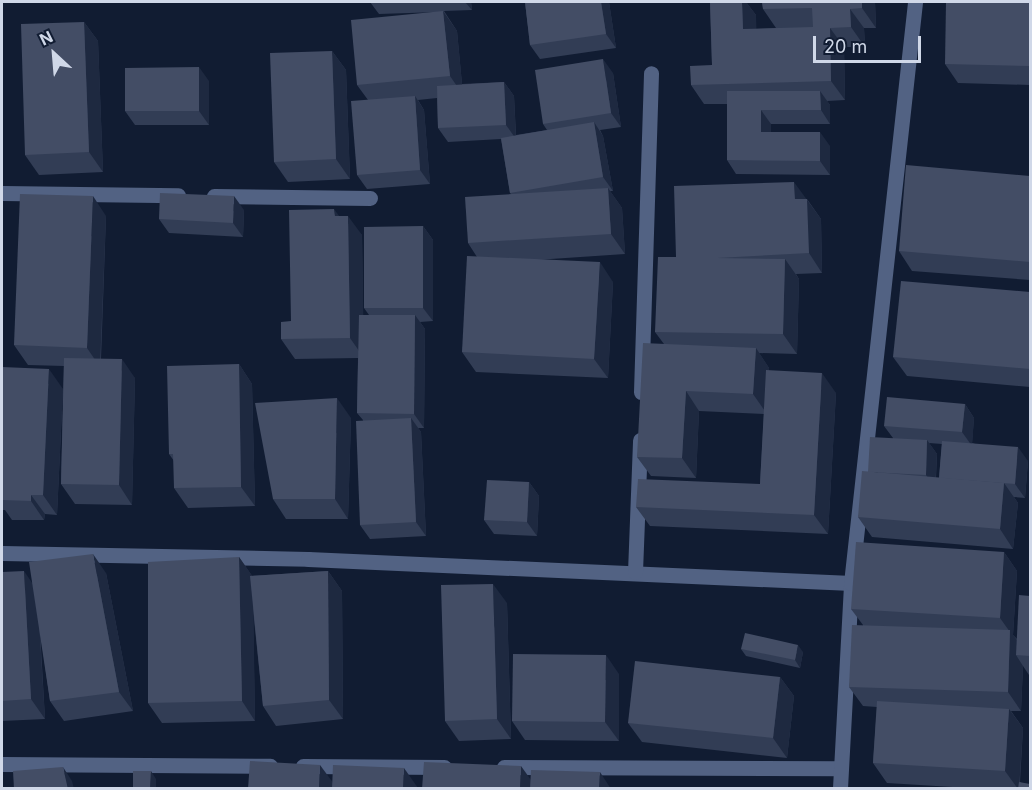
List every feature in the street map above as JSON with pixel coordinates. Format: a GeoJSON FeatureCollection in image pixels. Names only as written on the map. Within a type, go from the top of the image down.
{"type":"FeatureCollection","features":[{"type":"Feature","properties":{"kind":"street"},"geometry":{"type":"LineString","coordinates":[[840,789],[851,583],[915,2]]}},
{"type":"Feature","properties":{"kind":"street"},"geometry":{"type":"LineString","coordinates":[[641,406],[651,73]]}},
{"type":"Feature","properties":{"kind":"street"},"geometry":{"type":"LineString","coordinates":[[2,193],[370,198]]}},
{"type":"Feature","properties":{"kind":"street"},"geometry":{"type":"LineString","coordinates":[[635,572],[640,429]]}},
{"type":"Feature","properties":{"kind":"street"},"geometry":{"type":"LineString","coordinates":[[2,552],[635,572],[851,583]]}},
{"type":"Feature","properties":{"kind":"street"},"geometry":{"type":"LineString","coordinates":[[2,764],[457,767]]}},
{"type":"Feature","properties":{"kind":"street"},"geometry":{"type":"LineString","coordinates":[[493,767],[840,768]]}},
{"type":"Feature","properties":{"kind":"building"},"geometry":{"type":"Polygon","coordinates":[[[525,2],[601,2],[606,34],[530,45],[525,2]]]}},
{"type":"Feature","properties":{"kind":"building"},"geometry":{"type":"Polygon","coordinates":[[[710,2],[742,2],[743,29],[813,27],[812,8],[763,9],[762,2],[862,2],[862,8],[850,9],[851,27],[830,28],[831,81],[691,85],[690,66],[712,65],[710,2]]]}},
{"type":"Feature","properties":{"kind":"building"},"geometry":{"type":"Polygon","coordinates":[[[946,2],[1030,2],[1030,66],[945,64],[946,2]]]}},
{"type":"Feature","properties":{"kind":"building"},"geometry":{"type":"Polygon","coordinates":[[[443,11],[450,76],[357,85],[351,20],[443,11]]]}},
{"type":"Feature","properties":{"kind":"building"},"geometry":{"type":"Polygon","coordinates":[[[84,22],[89,152],[25,155],[21,24],[84,22]]]}},
{"type":"Feature","properties":{"kind":"building"},"geometry":{"type":"Polygon","coordinates":[[[332,51],[336,159],[274,162],[270,53],[332,51]]]}},
{"type":"Feature","properties":{"kind":"building"},"geometry":{"type":"Polygon","coordinates":[[[603,59],[611,113],[543,124],[535,70],[603,59]]]}},
{"type":"Feature","properties":{"kind":"building"},"geometry":{"type":"Polygon","coordinates":[[[199,67],[199,111],[125,111],[125,68],[199,67]]]}},
{"type":"Feature","properties":{"kind":"building"},"geometry":{"type":"Polygon","coordinates":[[[504,82],[506,125],[438,128],[437,86],[504,82]]]}},
{"type":"Feature","properties":{"kind":"building"},"geometry":{"type":"Polygon","coordinates":[[[727,91],[820,91],[821,110],[761,110],[761,132],[820,132],[820,161],[727,160],[727,91]]]}},
{"type":"Feature","properties":{"kind":"building"},"geometry":{"type":"Polygon","coordinates":[[[415,96],[420,170],[357,175],[351,101],[415,96]]]}},
{"type":"Feature","properties":{"kind":"building"},"geometry":{"type":"Polygon","coordinates":[[[594,122],[603,177],[510,193],[501,138],[594,122]]]}},
{"type":"Feature","properties":{"kind":"building"},"geometry":{"type":"Polygon","coordinates":[[[906,165],[1030,176],[1030,262],[899,251],[906,165]]]}},
{"type":"Feature","properties":{"kind":"building"},"geometry":{"type":"Polygon","coordinates":[[[794,182],[795,199],[807,199],[809,253],[717,258],[785,259],[783,334],[655,332],[658,257],[676,257],[674,186],[794,182]]]}},
{"type":"Feature","properties":{"kind":"building"},"geometry":{"type":"Polygon","coordinates":[[[608,188],[611,234],[468,243],[465,197],[608,188]]]}},
{"type":"Feature","properties":{"kind":"building"},"geometry":{"type":"Polygon","coordinates":[[[160,193],[234,196],[233,223],[159,219],[160,193]]]}},
{"type":"Feature","properties":{"kind":"building"},"geometry":{"type":"Polygon","coordinates":[[[20,194],[93,196],[87,348],[14,345],[20,194]]]}},
{"type":"Feature","properties":{"kind":"building"},"geometry":{"type":"Polygon","coordinates":[[[334,209],[335,216],[348,216],[350,338],[281,339],[281,322],[291,321],[289,210],[334,209]]]}},
{"type":"Feature","properties":{"kind":"building"},"geometry":{"type":"Polygon","coordinates":[[[423,226],[423,308],[364,308],[364,227],[423,226]]]}},
{"type":"Feature","properties":{"kind":"building"},"geometry":{"type":"Polygon","coordinates":[[[467,256],[600,262],[594,359],[462,352],[467,256]]]}},
{"type":"Feature","properties":{"kind":"building"},"geometry":{"type":"Polygon","coordinates":[[[901,281],[1030,292],[1030,369],[893,357],[901,281]]]}},
{"type":"Feature","properties":{"kind":"building"},"geometry":{"type":"Polygon","coordinates":[[[359,315],[415,315],[414,414],[357,413],[359,315]]]}},
{"type":"Feature","properties":{"kind":"building"},"geometry":{"type":"Polygon","coordinates":[[[643,343],[756,348],[753,394],[686,391],[682,458],[637,457],[643,343]]]}},
{"type":"Feature","properties":{"kind":"building"},"geometry":{"type":"Polygon","coordinates":[[[64,358],[122,359],[119,485],[61,484],[64,358]]]}},
{"type":"Feature","properties":{"kind":"building"},"geometry":{"type":"Polygon","coordinates":[[[239,364],[241,487],[174,488],[173,454],[169,454],[167,366],[239,364]]]}},
{"type":"Feature","properties":{"kind":"building"},"geometry":{"type":"Polygon","coordinates":[[[2,367],[49,369],[43,495],[31,495],[31,501],[2,500],[2,367]]]}},
{"type":"Feature","properties":{"kind":"building"},"geometry":{"type":"Polygon","coordinates":[[[766,370],[822,373],[814,515],[636,507],[638,479],[760,484],[766,370]]]}},
{"type":"Feature","properties":{"kind":"building"},"geometry":{"type":"Polygon","coordinates":[[[887,397],[965,404],[962,432],[884,426],[887,397]]]}},
{"type":"Feature","properties":{"kind":"building"},"geometry":{"type":"Polygon","coordinates":[[[337,398],[335,499],[273,499],[255,403],[337,398]]]}},
{"type":"Feature","properties":{"kind":"building"},"geometry":{"type":"Polygon","coordinates":[[[411,418],[416,522],[360,525],[356,421],[411,418]]]}},
{"type":"Feature","properties":{"kind":"building"},"geometry":{"type":"Polygon","coordinates":[[[870,437],[927,440],[926,475],[868,472],[870,437]]]}},
{"type":"Feature","properties":{"kind":"building"},"geometry":{"type":"Polygon","coordinates":[[[942,441],[1018,447],[1015,484],[939,478],[942,441]]]}},
{"type":"Feature","properties":{"kind":"building"},"geometry":{"type":"Polygon","coordinates":[[[862,471],[1004,483],[1000,529],[858,517],[862,471]]]}},
{"type":"Feature","properties":{"kind":"building"},"geometry":{"type":"Polygon","coordinates":[[[487,480],[529,482],[527,522],[484,520],[487,480]]]}},
{"type":"Feature","properties":{"kind":"building"},"geometry":{"type":"Polygon","coordinates":[[[856,542],[1004,552],[1000,618],[851,609],[856,542]]]}},
{"type":"Feature","properties":{"kind":"building"},"geometry":{"type":"Polygon","coordinates":[[[93,554],[119,692],[50,701],[29,562],[93,554]]]}},
{"type":"Feature","properties":{"kind":"building"},"geometry":{"type":"Polygon","coordinates":[[[239,557],[242,701],[148,703],[148,562],[239,557]]]}},
{"type":"Feature","properties":{"kind":"building"},"geometry":{"type":"Polygon","coordinates":[[[24,571],[31,699],[2,701],[2,572],[24,571]]]}},
{"type":"Feature","properties":{"kind":"building"},"geometry":{"type":"Polygon","coordinates":[[[328,571],[329,700],[263,706],[250,576],[328,571]]]}},
{"type":"Feature","properties":{"kind":"building"},"geometry":{"type":"Polygon","coordinates":[[[493,584],[497,719],[445,721],[441,585],[493,584]]]}},
{"type":"Feature","properties":{"kind":"building"},"geometry":{"type":"Polygon","coordinates":[[[1019,595],[1030,596],[1030,656],[1016,655],[1019,595]]]}},
{"type":"Feature","properties":{"kind":"building"},"geometry":{"type":"Polygon","coordinates":[[[852,625],[1010,630],[1008,692],[849,687],[852,625]]]}},
{"type":"Feature","properties":{"kind":"building"},"geometry":{"type":"Polygon","coordinates":[[[745,633],[798,645],[795,660],[741,649],[745,633]]]}},
{"type":"Feature","properties":{"kind":"building"},"geometry":{"type":"Polygon","coordinates":[[[513,654],[606,655],[605,722],[512,721],[513,654]]]}},
{"type":"Feature","properties":{"kind":"building"},"geometry":{"type":"Polygon","coordinates":[[[635,661],[780,677],[773,738],[628,723],[635,661]]]}},
{"type":"Feature","properties":{"kind":"building"},"geometry":{"type":"Polygon","coordinates":[[[877,701],[1009,709],[1005,771],[873,763],[877,701]]]}},
{"type":"Feature","properties":{"kind":"building"},"geometry":{"type":"Polygon","coordinates":[[[250,761],[320,765],[319,789],[248,789],[250,761]]]}},
{"type":"Feature","properties":{"kind":"building"},"geometry":{"type":"Polygon","coordinates":[[[424,762],[521,766],[520,789],[422,789],[424,762]]]}},
{"type":"Feature","properties":{"kind":"building"},"geometry":{"type":"Polygon","coordinates":[[[333,765],[404,768],[403,789],[332,789],[333,765]]]}},
{"type":"Feature","properties":{"kind":"building"},"geometry":{"type":"Polygon","coordinates":[[[63,767],[68,789],[14,789],[13,771],[63,767]]]}},
{"type":"Feature","properties":{"kind":"building"},"geometry":{"type":"Polygon","coordinates":[[[531,770],[600,772],[599,789],[530,789],[531,770]]]}},
{"type":"Feature","properties":{"kind":"building"},"geometry":{"type":"Polygon","coordinates":[[[133,771],[151,771],[150,789],[133,789],[133,771]]]}},
{"type":"Feature","properties":{"kind":"building"},"geometry":{"type":"Polygon","coordinates":[[[1019,782],[1030,784],[1030,789],[1018,789],[1019,782]]]}}]}
